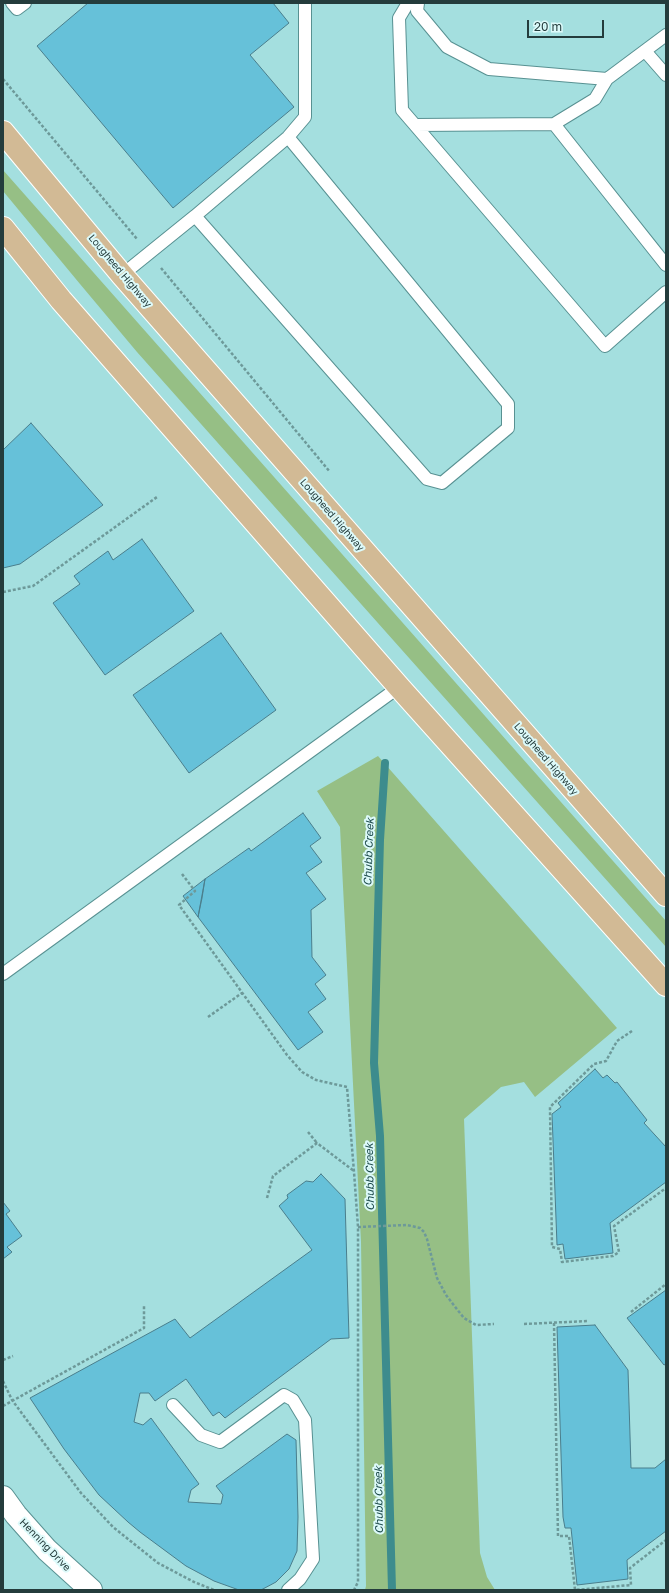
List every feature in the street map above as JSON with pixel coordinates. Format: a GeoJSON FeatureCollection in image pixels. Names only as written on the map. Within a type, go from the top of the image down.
{"type":"FeatureCollection","features":[{"type":"Feature","properties":{"kind":"main road","name":"Lougheed Highway"},"geometry":{"type":"LineString","coordinates":[[3,132],[122,275],[666,895]]}},
{"type":"Feature","properties":{"kind":"main road"},"geometry":{"type":"LineString","coordinates":[[3,228],[61,300],[400,687],[666,985]]}},
{"type":"Feature","properties":{"kind":"street","name":"Henning Drive"},"geometry":{"type":"LineString","coordinates":[[3,1497],[16,1515],[47,1550],[91,1590]]}},
{"type":"Feature","properties":{"kind":"lane"},"geometry":{"type":"LineString","coordinates":[[12,3],[17,9],[25,3]]}},
{"type":"Feature","properties":{"kind":"lane"},"geometry":{"type":"LineString","coordinates":[[122,275],[195,216],[288,137],[305,117],[305,3]]}},
{"type":"Feature","properties":{"kind":"lane"},"geometry":{"type":"LineString","coordinates":[[408,3],[399,18],[402,110],[605,346],[666,292]]}},
{"type":"Feature","properties":{"kind":"lane"},"geometry":{"type":"LineString","coordinates":[[418,3],[417,11],[447,47],[489,69],[607,79]]}},
{"type":"Feature","properties":{"kind":"lane"},"geometry":{"type":"LineString","coordinates":[[414,125],[554,124],[595,99],[607,79],[666,35]]}},
{"type":"Feature","properties":{"kind":"lane"},"geometry":{"type":"LineString","coordinates":[[645,50],[666,75]]}},
{"type":"Feature","properties":{"kind":"lane"},"geometry":{"type":"LineString","coordinates":[[554,124],[666,265]]}},
{"type":"Feature","properties":{"kind":"lane"},"geometry":{"type":"LineString","coordinates":[[195,216],[426,479],[442,483],[508,428],[508,404],[288,137]]}},
{"type":"Feature","properties":{"kind":"lane"},"geometry":{"type":"LineString","coordinates":[[3,974],[400,687]]}},
{"type":"Feature","properties":{"kind":"lane"},"geometry":{"type":"LineString","coordinates":[[173,1405],[201,1435],[220,1442],[284,1395],[293,1400],[305,1420],[313,1559],[300,1579],[288,1590]]}},
{"type":"Feature","properties":{"kind":"path"},"geometry":{"type":"LineString","coordinates":[[3,79],[334,476]]}},
{"type":"Feature","properties":{"kind":"path"},"geometry":{"type":"LineString","coordinates":[[3,592],[33,586],[157,497]]}},
{"type":"Feature","properties":{"kind":"path"},"geometry":{"type":"LineString","coordinates":[[182,874],[195,891],[179,905],[287,1055],[302,1072],[316,1080],[346,1087],[358,1227],[358,1582],[354,1590]]}},
{"type":"Feature","properties":{"kind":"path"},"geometry":{"type":"LineString","coordinates":[[208,1017],[242,993]]}},
{"type":"Feature","properties":{"kind":"path"},"geometry":{"type":"LineString","coordinates":[[632,1030],[617,1041],[606,1061],[594,1064],[550,1107],[552,1248],[560,1249],[562,1262],[613,1256],[619,1252],[614,1226],[666,1188]]}},
{"type":"Feature","properties":{"kind":"path"},"geometry":{"type":"LineString","coordinates":[[308,1132],[317,1143],[354,1172]]}},
{"type":"Feature","properties":{"kind":"path"},"geometry":{"type":"LineString","coordinates":[[267,1198],[273,1176],[317,1143]]}},
{"type":"Feature","properties":{"kind":"path"},"geometry":{"type":"LineString","coordinates":[[358,1227],[406,1225],[420,1228],[424,1232],[438,1278],[446,1295],[456,1308],[464,1318],[476,1325],[494,1324]]}},
{"type":"Feature","properties":{"kind":"path"},"geometry":{"type":"LineString","coordinates":[[630,1312],[666,1284]]}},
{"type":"Feature","properties":{"kind":"path"},"geometry":{"type":"LineString","coordinates":[[3,1406],[144,1328],[144,1306]]}},
{"type":"Feature","properties":{"kind":"path"},"geometry":{"type":"LineString","coordinates":[[524,1324],[588,1321]]}},
{"type":"Feature","properties":{"kind":"path"},"geometry":{"type":"LineString","coordinates":[[554,1323],[558,1536],[569,1536],[575,1590],[631,1585],[630,1568],[666,1540]]}},
{"type":"Feature","properties":{"kind":"path"},"geometry":{"type":"LineString","coordinates":[[3,1360],[13,1356]]}},
{"type":"Feature","properties":{"kind":"path"},"geometry":{"type":"LineString","coordinates":[[3,1381],[12,1400],[81,1493],[113,1527],[158,1563],[194,1582],[214,1590]]}},
{"type":"Feature","properties":{"kind":"green space"},"geometry":{"type":"Polygon","coordinates":[[[3,170],[666,921],[666,947],[137,352],[3,191],[3,170]]]}},
{"type":"Feature","properties":{"kind":"green space"},"geometry":{"type":"Polygon","coordinates":[[[378,756],[617,1028],[535,1097],[524,1082],[501,1087],[464,1119],[480,1553],[487,1577],[495,1590],[365,1590],[361,1242],[340,827],[317,791],[378,756]]]}},
{"type":"Feature","properties":{"kind":"building"},"geometry":{"type":"Polygon","coordinates":[[[88,3],[273,3],[289,23],[250,55],[294,107],[173,208],[37,46],[88,3]]]}},
{"type":"Feature","properties":{"kind":"building"},"geometry":{"type":"Polygon","coordinates":[[[31,423],[103,505],[20,564],[3,568],[3,450],[31,423]]]}},
{"type":"Feature","properties":{"kind":"building"},"geometry":{"type":"Polygon","coordinates":[[[142,539],[194,611],[105,675],[53,603],[80,584],[74,576],[108,551],[113,560],[142,539]]]}},
{"type":"Feature","properties":{"kind":"building"},"geometry":{"type":"Polygon","coordinates":[[[221,633],[276,710],[189,773],[133,695],[221,633]]]}},
{"type":"Feature","properties":{"kind":"building"},"geometry":{"type":"Polygon","coordinates":[[[303,813],[321,838],[310,846],[322,862],[306,873],[326,899],[311,910],[312,957],[326,975],[315,984],[326,999],[308,1012],[323,1032],[298,1050],[198,917],[205,879],[249,848],[251,851],[303,813]]]}},
{"type":"Feature","properties":{"kind":"building"},"geometry":{"type":"Polygon","coordinates":[[[205,879],[202,898],[198,917],[183,896],[205,879]]]}},
{"type":"Feature","properties":{"kind":"building"},"geometry":{"type":"Polygon","coordinates":[[[595,1069],[603,1078],[607,1075],[615,1083],[617,1082],[647,1120],[644,1123],[666,1147],[666,1182],[610,1223],[613,1253],[565,1259],[563,1244],[557,1245],[552,1114],[561,1107],[558,1103],[595,1069]]]}},
{"type":"Feature","properties":{"kind":"building"},"geometry":{"type":"Polygon","coordinates":[[[321,1174],[345,1199],[349,1338],[331,1339],[225,1418],[219,1412],[213,1416],[186,1379],[155,1401],[149,1393],[140,1393],[134,1422],[143,1425],[151,1418],[199,1484],[191,1490],[188,1502],[221,1504],[223,1495],[216,1486],[287,1434],[296,1440],[298,1517],[297,1551],[289,1569],[276,1582],[261,1590],[239,1590],[214,1581],[186,1566],[128,1522],[99,1495],[64,1449],[30,1398],[175,1319],[190,1338],[312,1250],[279,1206],[288,1198],[287,1195],[306,1181],[313,1182],[321,1174]]]}},
{"type":"Feature","properties":{"kind":"building"},"geometry":{"type":"Polygon","coordinates":[[[3,1202],[10,1211],[6,1214],[22,1236],[7,1247],[12,1252],[3,1259],[3,1202]]]}},
{"type":"Feature","properties":{"kind":"building"},"geometry":{"type":"Polygon","coordinates":[[[666,1290],[666,1364],[664,1365],[627,1318],[666,1290]]]}},
{"type":"Feature","properties":{"kind":"building"},"geometry":{"type":"Polygon","coordinates":[[[595,1325],[628,1370],[631,1468],[655,1468],[666,1459],[666,1531],[627,1560],[628,1579],[577,1585],[571,1528],[565,1528],[563,1517],[557,1327],[595,1325]]]}},
{"type":"Feature","properties":{"kind":"waterway","name":"Chubb Creek"},"geometry":{"type":"LineString","coordinates":[[385,763],[380,840],[374,1063],[380,1136],[392,1590]]}}]}
